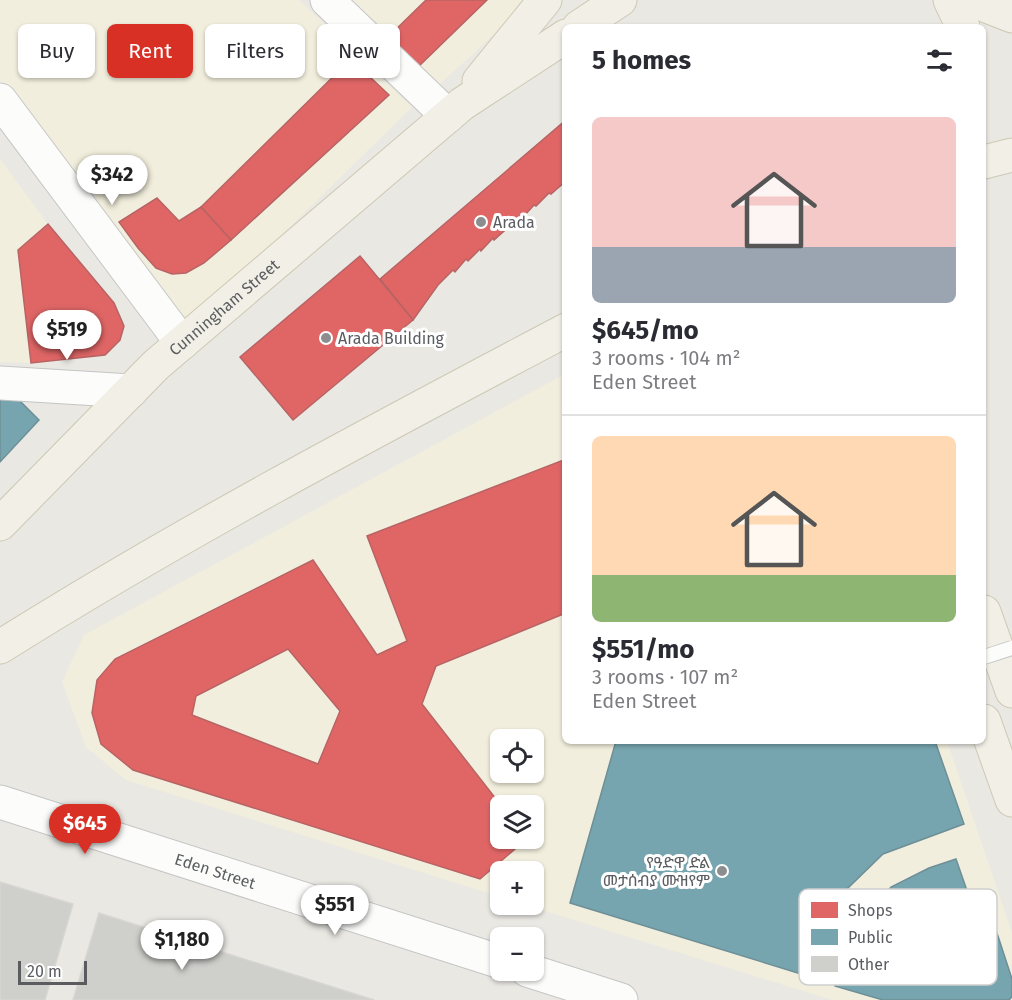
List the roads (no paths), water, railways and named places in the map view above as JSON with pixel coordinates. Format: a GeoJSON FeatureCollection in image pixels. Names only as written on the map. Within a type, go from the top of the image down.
{"type":"FeatureCollection","features":[{"type":"Feature","properties":{"kind":"main road"},"geometry":{"type":"LineString","coordinates":[[327,0],[455,110]]}},
{"type":"Feature","properties":{"kind":"main road","name":"Cunningham Street"},"geometry":{"type":"LineString","coordinates":[[455,110],[545,0]]}},
{"type":"Feature","properties":{"kind":"main road"},"geometry":{"type":"LineString","coordinates":[[584,24],[620,0]]}},
{"type":"Feature","properties":{"kind":"main road"},"geometry":{"type":"LineString","coordinates":[[950,0],[962,24]]}},
{"type":"Feature","properties":{"kind":"main road"},"geometry":{"type":"LineString","coordinates":[[971,0],[1012,16]]}},
{"type":"Feature","properties":{"kind":"main road","name":"Cunningham Street"},"geometry":{"type":"LineString","coordinates":[[0,524],[156,365],[455,110],[562,39]]}},
{"type":"Feature","properties":{"kind":"main road"},"geometry":{"type":"LineString","coordinates":[[0,100],[182,343]]}},
{"type":"Feature","properties":{"kind":"main road"},"geometry":{"type":"LineString","coordinates":[[986,162],[1012,155]]}},
{"type":"Feature","properties":{"kind":"main road"},"geometry":{"type":"LineString","coordinates":[[0,647],[68,604],[310,465],[562,332]]}},
{"type":"Feature","properties":{"kind":"main road"},"geometry":{"type":"LineString","coordinates":[[0,382],[131,391]]}},
{"type":"Feature","properties":{"kind":"main road"},"geometry":{"type":"LineString","coordinates":[[986,618],[1012,692]]}},
{"type":"Feature","properties":{"kind":"main road"},"geometry":{"type":"LineString","coordinates":[[986,727],[1012,800]]}},
{"type":"Feature","properties":{"kind":"main road","name":"Eden Street"},"geometry":{"type":"LineString","coordinates":[[0,802],[490,958]]}},
{"type":"Feature","properties":{"kind":"main road"},"geometry":{"type":"LineString","coordinates":[[544,975],[621,1000]]}},
{"type":"Feature","properties":{"kind":"lane"},"geometry":{"type":"LineString","coordinates":[[986,656],[1012,648]]}},
{"type":"Feature","properties":{"kind":"place","name":"Arada"},"geometry":{"type":"Point","coordinates":[481,222]}},
{"type":"Feature","properties":{"kind":"place","name":"Arada Building"},"geometry":{"type":"Point","coordinates":[326,338]}},
{"type":"Feature","properties":{"kind":"place","name":"የዓድዋ ድል መታሰብያ ሙዝየም"},"geometry":{"type":"Point","coordinates":[722,871]}}]}
